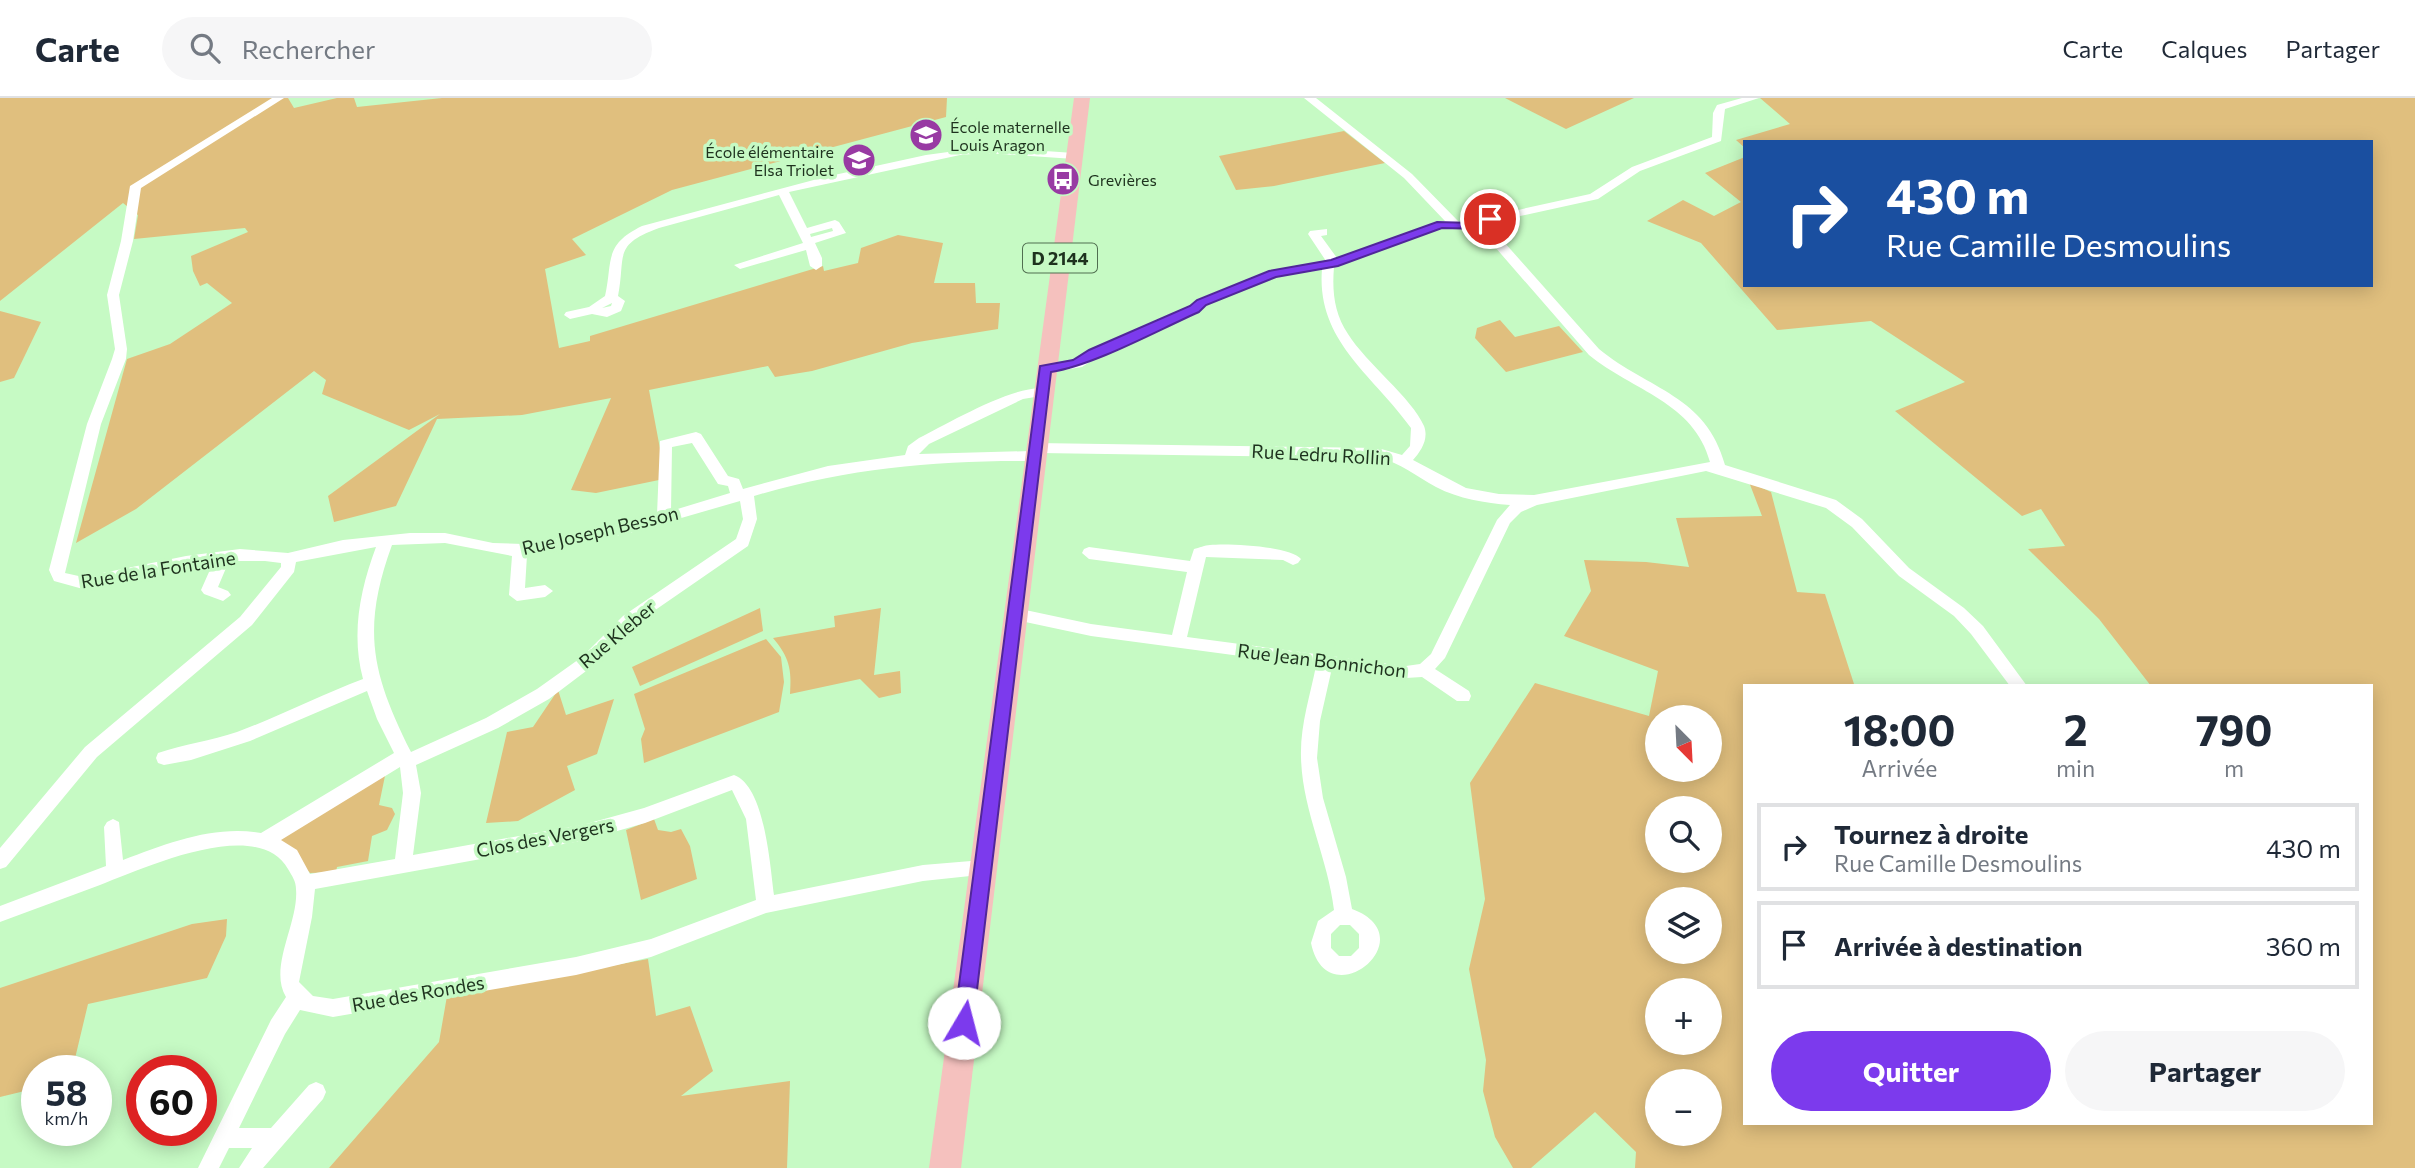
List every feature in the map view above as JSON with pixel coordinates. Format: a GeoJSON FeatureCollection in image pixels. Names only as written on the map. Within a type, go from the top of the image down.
{"type":"FeatureCollection","features":[{"type":"Feature","properties":{"kind":"main road","name":"D 2144"},"geometry":{"type":"LineString","coordinates":[[945,1168],[1042,392],[1082,98]]}},
{"type":"Feature","properties":{"kind":"street","name":"Rue de la Fontaine"},"geometry":{"type":"LineString","coordinates":[[279,98],[136,186],[113,295],[121,349],[94,424],[59,562],[59,577],[83,583],[222,558],[252,555],[288,559]]}},
{"type":"Feature","properties":{"kind":"street"},"geometry":{"type":"LineString","coordinates":[[1309,98],[1408,176],[1454,223]]}},
{"type":"Feature","properties":{"kind":"street"},"geometry":{"type":"LineString","coordinates":[[1479,227],[1480,222],[1490,219],[1594,197],[1636,169],[1717,139],[1717,113],[1721,107],[1754,98]]}},
{"type":"Feature","properties":{"kind":"street"},"geometry":{"type":"LineString","coordinates":[[570,314],[595,309],[600,312],[613,311],[616,253],[635,234],[708,211],[783,191],[960,152],[985,150],[1074,156]]}},
{"type":"Feature","properties":{"kind":"street"},"geometry":{"type":"LineString","coordinates":[[783,191],[807,239],[816,266]]}},
{"type":"Feature","properties":{"kind":"street"},"geometry":{"type":"LineString","coordinates":[[1045,369],[1077,364],[1094,353],[1194,309],[1202,302],[1273,274],[1331,263],[1424,229],[1454,223],[1479,227],[1492,236],[1601,359],[1657,389],[1692,417],[1709,437],[1717,454],[1718,467],[1831,504],[1845,512],[1885,555],[1977,629],[2018,684]]}},
{"type":"Feature","properties":{"kind":"street"},"geometry":{"type":"LineString","coordinates":[[1323,232],[1314,233],[1331,263],[1324,282],[1328,309],[1348,346],[1418,428],[1417,447],[1405,460]]}},
{"type":"Feature","properties":{"kind":"street"},"geometry":{"type":"LineString","coordinates":[[740,265],[807,239]]}},
{"type":"Feature","properties":{"kind":"street"},"geometry":{"type":"LineString","coordinates":[[912,457],[913,449],[924,441],[1020,395],[1042,392]]}},
{"type":"Feature","properties":{"kind":"street"},"geometry":{"type":"LineString","coordinates":[[664,516],[663,484],[668,468],[665,444],[696,437],[723,480],[734,483],[742,494]]}},
{"type":"Feature","properties":{"kind":"street","name":"Rue Ledru Rollin"},"geometry":{"type":"LineString","coordinates":[[912,457],[1035,452],[1378,453],[1405,460],[1445,486],[1466,493],[1507,500],[1534,500],[1648,480],[1706,466],[1718,467]]}},
{"type":"Feature","properties":{"kind":"street","name":"Rue Joseph Besson"},"geometry":{"type":"LineString","coordinates":[[288,559],[315,550],[439,538],[492,550],[520,551],[592,536],[801,477],[912,457]]}},
{"type":"Feature","properties":{"kind":"street","name":"Rue Kleber"},"geometry":{"type":"LineString","coordinates":[[264,841],[405,759],[482,728],[543,694],[588,661],[629,620],[743,542],[750,519],[742,494]]}},
{"type":"Feature","properties":{"kind":"street","name":"Rue Jean Bonnichon"},"geometry":{"type":"LineString","coordinates":[[1016,614],[1091,630],[1406,672],[1423,670],[1437,658],[1504,520],[1516,508],[1534,500]]}},
{"type":"Feature","properties":{"kind":"street"},"geometry":{"type":"LineString","coordinates":[[385,543],[365,601],[365,639],[373,682],[386,723],[405,759],[411,784],[402,863]]}},
{"type":"Feature","properties":{"kind":"street"},"geometry":{"type":"LineString","coordinates":[[1178,641],[1199,553],[1209,550],[1285,555],[1293,559]]}},
{"type":"Feature","properties":{"kind":"street"},"geometry":{"type":"LineString","coordinates":[[520,551],[517,594],[545,592]]}},
{"type":"Feature","properties":{"kind":"street"},"geometry":{"type":"LineString","coordinates":[[1089,553],[1195,567]]}},
{"type":"Feature","properties":{"kind":"street"},"geometry":{"type":"LineString","coordinates":[[222,558],[209,590],[223,595]]}},
{"type":"Feature","properties":{"kind":"street"},"geometry":{"type":"LineString","coordinates":[[0,861],[91,752],[256,611],[289,568],[288,559]]}},
{"type":"Feature","properties":{"kind":"street"},"geometry":{"type":"LineString","coordinates":[[1325,661],[1311,732],[1309,758],[1317,810],[1342,894],[1344,917]]}},
{"type":"Feature","properties":{"kind":"street"},"geometry":{"type":"LineString","coordinates":[[1423,670],[1463,696]]}},
{"type":"Feature","properties":{"kind":"street"},"geometry":{"type":"LineString","coordinates":[[164,758],[192,753],[286,719],[373,682]]}},
{"type":"Feature","properties":{"kind":"street","name":"Clos des Vergers"},"geometry":{"type":"LineString","coordinates":[[305,883],[402,863],[586,832],[645,815],[734,782],[755,819],[766,905]]}},
{"type":"Feature","properties":{"kind":"street"},"geometry":{"type":"LineString","coordinates":[[113,827],[115,871]]}},
{"type":"Feature","properties":{"kind":"street"},"geometry":{"type":"LineString","coordinates":[[0,914],[210,839],[264,841],[291,858],[305,883],[305,895],[289,969],[289,984],[297,998],[278,1027],[208,1168]]}},
{"type":"Feature","properties":{"kind":"street","name":"Rue des Rondes"},"geometry":{"type":"LineString","coordinates":[[297,998],[306,1006],[333,1008],[576,966],[651,948],[766,905],[923,873],[983,867]]}},
{"type":"Feature","properties":{"kind":"street"},"geometry":{"type":"LineString","coordinates":[[249,1168],[316,1092]]}},
{"type":"Feature","properties":{"kind":"street"},"geometry":{"type":"LineString","coordinates":[[223,1138],[276,1138]]}},
{"type":"Feature","properties":{"kind":"shaded area"},"geometry":{"type":"Polygon","coordinates":[[[0,98],[288,98],[294,108],[337,98],[354,98],[357,107],[442,98],[947,98],[946,117],[672,190],[572,239],[586,255],[545,269],[559,348],[590,341],[590,336],[823,266],[824,271],[858,263],[861,248],[898,235],[943,243],[934,283],[975,283],[976,303],[1000,303],[998,329],[912,343],[812,371],[775,377],[768,366],[649,390],[664,470],[659,480],[596,493],[571,490],[611,398],[522,415],[437,419],[396,506],[334,522],[328,496],[440,414],[409,430],[322,394],[326,380],[314,371],[136,509],[76,543],[127,359],[170,344],[232,303],[207,283],[200,286],[193,271],[191,256],[248,232],[245,228],[134,239],[138,215],[123,203],[0,301],[0,98]]]}},
{"type":"Feature","properties":{"kind":"shaded area"},"geometry":{"type":"Polygon","coordinates":[[[1505,98],[1634,98],[1566,129],[1505,98]]]}},
{"type":"Feature","properties":{"kind":"shaded area"},"geometry":{"type":"Polygon","coordinates":[[[1760,98],[2415,98],[2415,1168],[1635,1168],[1636,1152],[1595,1112],[1531,1168],[1513,1168],[1495,1137],[1483,1091],[1486,1060],[1469,969],[1485,899],[1470,783],[1535,683],[1645,715],[1645,782],[1722,782],[1722,705],[1651,705],[1658,671],[1564,636],[1591,591],[1584,560],[1646,562],[1689,567],[1676,518],[1762,516],[1749,482],[1771,492],[1797,592],[1825,594],[1854,684],[1743,684],[1743,1125],[2373,1125],[2373,684],[2149,684],[2099,619],[2028,549],[2065,546],[2041,509],[2022,516],[1895,411],[1965,382],[1871,321],[1777,330],[1701,243],[1647,221],[1683,200],[1714,216],[1741,202],[1705,173],[1743,158],[1743,287],[2373,287],[2373,140],[1743,140],[1743,146],[1736,140],[1790,124],[1760,98]]]}},
{"type":"Feature","properties":{"kind":"shaded area"},"geometry":{"type":"Polygon","coordinates":[[[1344,131],[1385,163],[1274,186],[1236,190],[1219,156],[1344,131]]]}},
{"type":"Feature","properties":{"kind":"shaded area"},"geometry":{"type":"Polygon","coordinates":[[[0,311],[41,322],[14,378],[0,382],[0,311]]]}},
{"type":"Feature","properties":{"kind":"shaded area"},"geometry":{"type":"Polygon","coordinates":[[[1500,320],[1515,337],[1559,326],[1583,352],[1506,372],[1475,338],[1477,328],[1500,320]]]}},
{"type":"Feature","properties":{"kind":"shaded area"},"geometry":{"type":"Polygon","coordinates":[[[760,608],[763,631],[640,686],[632,667],[760,608]]]}},
{"type":"Feature","properties":{"kind":"shaded area"},"geometry":{"type":"Polygon","coordinates":[[[881,608],[874,675],[900,671],[901,693],[879,698],[860,679],[790,694],[788,664],[783,651],[773,638],[835,627],[834,616],[881,608]]]}},
{"type":"Feature","properties":{"kind":"shaded area"},"geometry":{"type":"Polygon","coordinates":[[[766,639],[781,657],[784,682],[779,712],[644,763],[641,739],[645,729],[634,694],[766,639]]]}},
{"type":"Feature","properties":{"kind":"shaded area"},"geometry":{"type":"Polygon","coordinates":[[[558,690],[566,715],[614,699],[597,754],[567,766],[575,790],[518,821],[486,823],[507,732],[533,727],[558,690]]]}},
{"type":"Feature","properties":{"kind":"shaded area"},"geometry":{"type":"Polygon","coordinates":[[[386,771],[379,805],[392,808],[395,814],[387,830],[372,836],[368,861],[337,867],[336,872],[310,873],[280,842],[281,834],[386,771]]]}},
{"type":"Feature","properties":{"kind":"shaded area"},"geometry":{"type":"Polygon","coordinates":[[[654,819],[658,830],[671,832],[681,829],[690,846],[697,879],[641,900],[626,830],[654,819]]]}},
{"type":"Feature","properties":{"kind":"shaded area"},"geometry":{"type":"Polygon","coordinates":[[[227,919],[226,936],[207,978],[88,1004],[76,1055],[21,1055],[21,1092],[0,1097],[0,988],[192,924],[227,919]]]}},
{"type":"Feature","properties":{"kind":"shaded area"},"geometry":{"type":"Polygon","coordinates":[[[648,959],[656,1016],[690,1006],[713,1071],[681,1096],[790,1081],[787,1168],[329,1168],[439,1042],[447,996],[648,959]]]}},
{"type":"Feature","properties":{"kind":"place","name":"École maternelle Louis Aragon"},"geometry":{"type":"Point","coordinates":[926,135]}},
{"type":"Feature","properties":{"kind":"place","name":"École élémentaire Elsa Triolet"},"geometry":{"type":"Point","coordinates":[859,160]}},
{"type":"Feature","properties":{"kind":"place","name":"Grevières"},"geometry":{"type":"Point","coordinates":[1063,179]}},
{"type":"Feature","properties":{"kind":"route"},"geometry":{"type":"LineString","coordinates":[[964,1023],[1045,369],[1077,364],[1094,353],[1194,309],[1202,302],[1273,274],[1334,263],[1441,224],[1479,227],[1480,222],[1490,219]]}}]}
